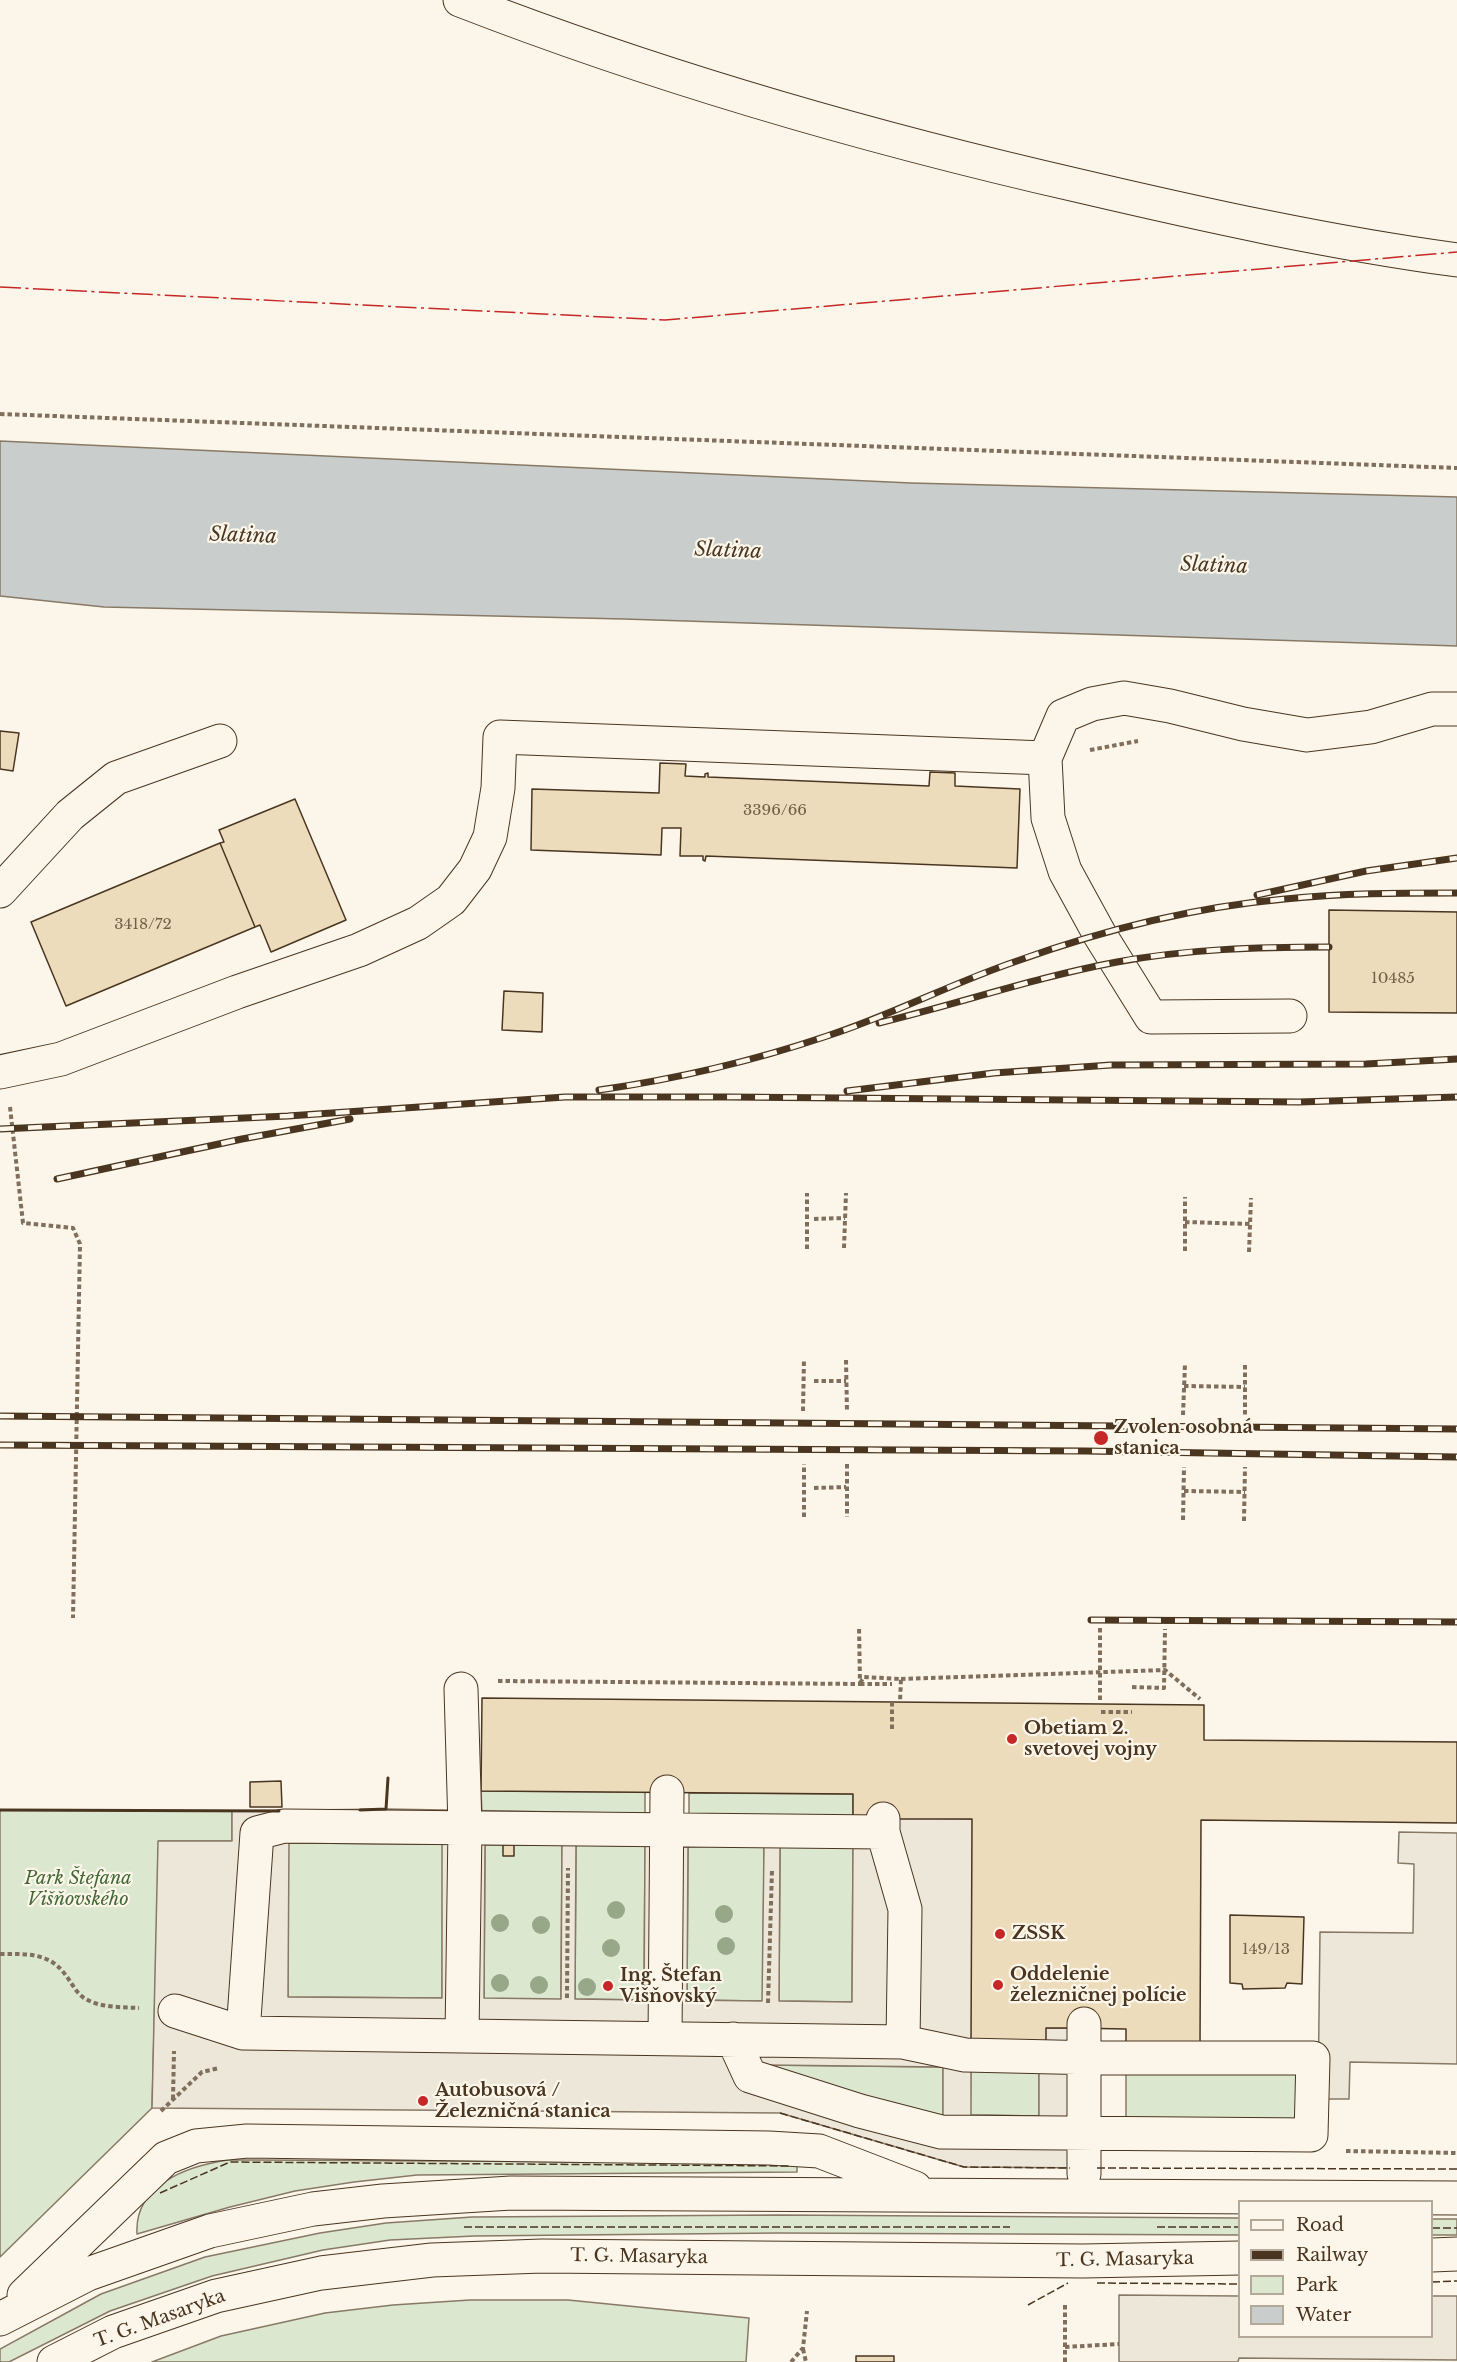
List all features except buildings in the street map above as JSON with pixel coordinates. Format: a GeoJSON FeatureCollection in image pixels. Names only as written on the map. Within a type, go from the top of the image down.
{"type":"FeatureCollection","features":[{"type":"Feature","properties":{"kind":"street"},"geometry":{"type":"LineString","coordinates":[[460,0],[675,75],[813,117],[968,160],[1202,213],[1457,260]]}},
{"type":"Feature","properties":{"kind":"street"},"geometry":{"type":"LineString","coordinates":[[1290,1016],[1151,1017],[1100,935],[1065,871],[1048,818],[1045,758],[1063,716],[1092,704],[1124,698],[1170,705],[1243,724],[1307,735],[1371,727],[1432,709],[1457,709]]}},
{"type":"Feature","properties":{"kind":"street"},"geometry":{"type":"LineString","coordinates":[[1,1072],[61,1059],[237,992],[359,950],[418,923],[451,900],[475,869],[490,837],[498,788],[500,737],[1045,758]]}},
{"type":"Feature","properties":{"kind":"street"},"geometry":{"type":"LineString","coordinates":[[0,891],[70,815],[116,778],[220,741]]}},
{"type":"Feature","properties":{"kind":"street"},"geometry":{"type":"LineString","coordinates":[[461,1689],[465,1827],[462,2036]]}},
{"type":"Feature","properties":{"kind":"street"},"geometry":{"type":"LineString","coordinates":[[665,2038],[666,1792]]}},
{"type":"Feature","properties":{"kind":"street"},"geometry":{"type":"LineString","coordinates":[[243,2032],[257,1833],[284,1826],[667,1830],[773,1830],[883,1826],[905,1909],[903,2042]]}},
{"type":"Feature","properties":{"kind":"street"},"geometry":{"type":"LineString","coordinates":[[175,2011],[243,2032],[566,2038],[665,2038],[733,2039],[767,2040],[903,2042],[965,2055],[1084,2058],[1313,2058],[1311,2135],[940,2132],[860,2111],[750,2076],[733,2039]]}},
{"type":"Feature","properties":{"kind":"street"},"geometry":{"type":"LineString","coordinates":[[1084,2024],[1084,2174]]}},
{"type":"Feature","properties":{"kind":"street"},"geometry":{"type":"LineString","coordinates":[[0,2319],[166,2158],[196,2146],[247,2140],[769,2148],[819,2151],[934,2195]]}},
{"type":"Feature","properties":{"kind":"street"},"geometry":{"type":"LineString","coordinates":[[0,2319],[99,2270],[210,2231],[313,2210],[383,2201],[511,2193],[1457,2198]]}},
{"type":"Feature","properties":{"kind":"street"},"geometry":{"type":"LineString","coordinates":[[1433,2255],[1457,2254]]}},
{"type":"Feature","properties":{"kind":"street","name":"T. G. Masaryka"},"geometry":{"type":"LineString","coordinates":[[54,2362],[113,2332],[216,2296],[321,2273],[432,2260],[543,2256],[1071,2261],[1238,2258]]}},
{"type":"Feature","properties":{"kind":"path"},"geometry":{"type":"LineString","coordinates":[[0,414],[1457,468]]}},
{"type":"Feature","properties":{"kind":"path"},"geometry":{"type":"LineString","coordinates":[[1,1072],[14,1128],[23,1223],[74,1228],[80,1244],[73,1618]]}},
{"type":"Feature","properties":{"kind":"path"},"geometry":{"type":"LineString","coordinates":[[807,1193],[807,1248]]}},
{"type":"Feature","properties":{"kind":"path"},"geometry":{"type":"LineString","coordinates":[[844,1248],[846,1193]]}},
{"type":"Feature","properties":{"kind":"path"},"geometry":{"type":"LineString","coordinates":[[1185,1197],[1185,1251]]}},
{"type":"Feature","properties":{"kind":"path"},"geometry":{"type":"LineString","coordinates":[[1249,1252],[1251,1198]]}},
{"type":"Feature","properties":{"kind":"path"},"geometry":{"type":"LineString","coordinates":[[814,1219],[845,1218]]}},
{"type":"Feature","properties":{"kind":"path"},"geometry":{"type":"LineString","coordinates":[[1185,1222],[1250,1224]]}},
{"type":"Feature","properties":{"kind":"path"},"geometry":{"type":"LineString","coordinates":[[803,1411],[804,1359]]}},
{"type":"Feature","properties":{"kind":"path"},"geometry":{"type":"LineString","coordinates":[[846,1360],[847,1412]]}},
{"type":"Feature","properties":{"kind":"path"},"geometry":{"type":"LineString","coordinates":[[1183,1415],[1185,1364]]}},
{"type":"Feature","properties":{"kind":"path"},"geometry":{"type":"LineString","coordinates":[[1245,1365],[1245,1416]]}},
{"type":"Feature","properties":{"kind":"path"},"geometry":{"type":"LineString","coordinates":[[814,1381],[847,1381]]}},
{"type":"Feature","properties":{"kind":"path"},"geometry":{"type":"LineString","coordinates":[[1184,1386],[1245,1387]]}},
{"type":"Feature","properties":{"kind":"path"},"geometry":{"type":"LineString","coordinates":[[804,1464],[804,1517]]}},
{"type":"Feature","properties":{"kind":"path"},"geometry":{"type":"LineString","coordinates":[[847,1464],[847,1517]]}},
{"type":"Feature","properties":{"kind":"path"},"geometry":{"type":"LineString","coordinates":[[1183,1520],[1184,1467]]}},
{"type":"Feature","properties":{"kind":"path"},"geometry":{"type":"LineString","coordinates":[[1244,1521],[1245,1467]]}},
{"type":"Feature","properties":{"kind":"path"},"geometry":{"type":"LineString","coordinates":[[814,1488],[847,1488]]}},
{"type":"Feature","properties":{"kind":"path"},"geometry":{"type":"LineString","coordinates":[[1184,1491],[1245,1492]]}},
{"type":"Feature","properties":{"kind":"path"},"geometry":{"type":"LineString","coordinates":[[859,1626],[860,1684]]}},
{"type":"Feature","properties":{"kind":"path"},"geometry":{"type":"LineString","coordinates":[[1100,1628],[1101,1703]]}},
{"type":"Feature","properties":{"kind":"path"},"geometry":{"type":"LineString","coordinates":[[1132,1687],[1164,1688],[1165,1629]]}},
{"type":"Feature","properties":{"kind":"path"},"geometry":{"type":"LineString","coordinates":[[860,1684],[864,1677],[901,1679],[1165,1670],[1200,1699]]}},
{"type":"Feature","properties":{"kind":"path"},"geometry":{"type":"LineString","coordinates":[[900,1702],[901,1679]]}},
{"type":"Feature","properties":{"kind":"path"},"geometry":{"type":"LineString","coordinates":[[461,1689],[472,1681],[892,1684]]}},
{"type":"Feature","properties":{"kind":"path"},"geometry":{"type":"LineString","coordinates":[[892,1702],[892,1732]]}},
{"type":"Feature","properties":{"kind":"path"},"geometry":{"type":"LineString","coordinates":[[1101,1712],[1132,1712]]}},
{"type":"Feature","properties":{"kind":"path"},"geometry":{"type":"LineString","coordinates":[[566,2038],[569,1829]]}},
{"type":"Feature","properties":{"kind":"path"},"geometry":{"type":"LineString","coordinates":[[767,2040],[773,1830]]}},
{"type":"Feature","properties":{"kind":"path"},"geometry":{"type":"LineString","coordinates":[[0,1954],[38,1955],[51,1961],[64,1972],[73,1987],[84,1998],[98,2004],[175,2011],[173,2099],[161,2111]]}},
{"type":"Feature","properties":{"kind":"path"},"geometry":{"type":"LineString","coordinates":[[1345,2151],[1457,2153]]}},
{"type":"Feature","properties":{"kind":"path"},"geometry":{"type":"LineString","coordinates":[[1065,2304],[1065,2362]]}},
{"type":"Feature","properties":{"kind":"path"},"geometry":{"type":"LineString","coordinates":[[806,2362],[803,2348],[807,2311]]}},
{"type":"Feature","properties":{"kind":"path"},"geometry":{"type":"LineString","coordinates":[[1065,2347],[1119,2344]]}},
{"type":"Feature","properties":{"kind":"path"},"geometry":{"type":"LineString","coordinates":[[791,2362],[803,2348]]}},
{"type":"Feature","properties":{"kind":"green space"},"geometry":{"type":"Polygon","coordinates":[[[481,1791],[645,1792],[645,1815],[482,1814],[481,1791]]]}},
{"type":"Feature","properties":{"kind":"green space"},"geometry":{"type":"Polygon","coordinates":[[[689,1793],[853,1794],[853,1819],[689,1816],[689,1793]]]}},
{"type":"Feature","properties":{"kind":"green space","name":"Park Štefana Višňovského"},"geometry":{"type":"Polygon","coordinates":[[[0,1810],[232,1811],[232,1841],[159,1841],[152,2108],[0,2257],[0,1810]]]}},
{"type":"Feature","properties":{"kind":"green space"},"geometry":{"type":"Polygon","coordinates":[[[288,1843],[443,1844],[442,1998],[288,1997],[288,1843]]]}},
{"type":"Feature","properties":{"kind":"green space"},"geometry":{"type":"Polygon","coordinates":[[[485,1844],[562,1845],[561,2000],[484,1999],[485,1844]]]}},
{"type":"Feature","properties":{"kind":"green space"},"geometry":{"type":"Polygon","coordinates":[[[576,1844],[645,1845],[644,2000],[575,1999],[576,1844]]]}},
{"type":"Feature","properties":{"kind":"green space"},"geometry":{"type":"Polygon","coordinates":[[[688,1846],[764,1846],[763,2001],[687,2000],[688,1846]]]}},
{"type":"Feature","properties":{"kind":"green space"},"geometry":{"type":"Polygon","coordinates":[[[780,1846],[853,1847],[852,2002],[779,2001],[780,1846]]]}},
{"type":"Feature","properties":{"kind":"green space"},"geometry":{"type":"Polygon","coordinates":[[[764,2065],[943,2067],[943,2116],[910,2115],[764,2065]]]}},
{"type":"Feature","properties":{"kind":"green space"},"geometry":{"type":"Polygon","coordinates":[[[971,2067],[1039,2067],[1039,2116],[970,2115],[971,2067]]]}},
{"type":"Feature","properties":{"kind":"green space"},"geometry":{"type":"Polygon","coordinates":[[[1126,2069],[1305,2070],[1305,2119],[1126,2118],[1126,2069]]]}},
{"type":"Feature","properties":{"kind":"green space"},"geometry":{"type":"Polygon","coordinates":[[[228,2160],[797,2163],[797,2172],[417,2175],[295,2191],[137,2234],[138,2217],[144,2203],[166,2181],[196,2167],[228,2160]]]}},
{"type":"Feature","properties":{"kind":"green space"},"geometry":{"type":"Polygon","coordinates":[[[778,2215],[1238,2218],[1238,2235],[778,2233],[474,2236],[390,2240],[323,2250],[212,2276],[110,2311],[9,2362],[0,2362],[0,2349],[101,2294],[205,2257],[320,2233],[386,2223],[472,2217],[778,2215]]]}},
{"type":"Feature","properties":{"kind":"green space"},"geometry":{"type":"Polygon","coordinates":[[[1433,2219],[1457,2219],[1457,2235],[1433,2235],[1433,2219]]]}},
{"type":"Feature","properties":{"kind":"green space"},"geometry":{"type":"Polygon","coordinates":[[[470,2300],[568,2300],[749,2318],[746,2362],[152,2362],[221,2336],[325,2313],[393,2305],[470,2300]]]}},
{"type":"Feature","properties":{"kind":"shaded area"},"geometry":{"type":"Polygon","coordinates":[[[386,1809],[972,1819],[1046,2028],[1072,2028],[1097,2168],[964,2167],[780,2113],[152,2108],[158,1841],[232,1841],[232,1811],[386,1809]],[[289,1843],[288,1997],[442,1998],[442,1844],[289,1843]],[[485,1845],[484,1998],[561,1999],[562,1845],[485,1845]],[[576,1845],[575,1999],[644,2000],[645,1846],[576,1845]],[[688,1846],[687,2000],[762,2001],[764,1846],[688,1846]],[[780,1847],[779,2001],[852,2002],[853,1847],[780,1847]],[[765,2065],[910,2115],[943,2115],[943,2067],[765,2065]],[[971,2068],[971,2115],[1039,2116],[1039,2068],[971,2068]]]}},
{"type":"Feature","properties":{"kind":"shaded area"},"geometry":{"type":"Polygon","coordinates":[[[1399,1832],[1457,1833],[1457,2064],[1350,2062],[1349,2099],[1318,2099],[1320,1932],[1413,1933],[1414,1864],[1398,1863],[1399,1832]]]}},
{"type":"Feature","properties":{"kind":"shaded area"},"geometry":{"type":"Polygon","coordinates":[[[1119,2295],[1238,2296],[1238,2338],[1433,2338],[1433,2296],[1457,2296],[1457,2360],[1239,2358],[1238,2362],[1119,2362],[1119,2295]]]}},
{"type":"Feature","properties":{"kind":"water","name":"Slatina"},"geometry":{"type":"Polygon","coordinates":[[[0,441],[911,483],[1457,497],[1457,646],[624,619],[104,607],[0,596],[0,441]]]}},
{"type":"Feature","properties":{"kind":"railway"},"geometry":{"type":"LineString","coordinates":[[1257,895],[1366,871],[1457,858]]}},
{"type":"Feature","properties":{"kind":"railway"},"geometry":{"type":"LineString","coordinates":[[599,1090],[686,1075],[799,1045],[875,1019],[1017,961],[1082,939],[1149,921],[1217,908],[1306,897],[1457,893]]}},
{"type":"Feature","properties":{"kind":"railway"},"geometry":{"type":"LineString","coordinates":[[879,1023],[1057,975],[1117,962],[1170,954],[1223,950],[1329,947]]}},
{"type":"Feature","properties":{"kind":"railway"},"geometry":{"type":"LineString","coordinates":[[847,1091],[994,1073],[1111,1065],[1366,1064],[1457,1059]]}},
{"type":"Feature","properties":{"kind":"railway"},"geometry":{"type":"LineString","coordinates":[[0,1129],[288,1116],[565,1097],[1299,1102],[1457,1097]]}},
{"type":"Feature","properties":{"kind":"railway"},"geometry":{"type":"LineString","coordinates":[[57,1179],[242,1139],[350,1119]]}},
{"type":"Feature","properties":{"kind":"railway"},"geometry":{"type":"LineString","coordinates":[[0,1416],[1457,1429]]}},
{"type":"Feature","properties":{"kind":"railway"},"geometry":{"type":"LineString","coordinates":[[0,1445],[1085,1451],[1457,1457]]}},
{"type":"Feature","properties":{"kind":"railway"},"geometry":{"type":"LineString","coordinates":[[1091,1620],[1457,1622]]}},
{"type":"Feature","properties":{"kind":"fence"},"geometry":{"type":"LineString","coordinates":[[780,2113],[964,2167],[1070,2168]]}},
{"type":"Feature","properties":{"kind":"fence"},"geometry":{"type":"LineString","coordinates":[[160,2193],[230,2162],[791,2166]]}},
{"type":"Feature","properties":{"kind":"fence"},"geometry":{"type":"LineString","coordinates":[[1097,2168],[1457,2169]]}},
{"type":"Feature","properties":{"kind":"fence"},"geometry":{"type":"LineString","coordinates":[[464,2227],[1010,2227]]}},
{"type":"Feature","properties":{"kind":"fence"},"geometry":{"type":"LineString","coordinates":[[1157,2227],[1238,2227]]}},
{"type":"Feature","properties":{"kind":"fence"},"geometry":{"type":"LineString","coordinates":[[1433,2228],[1457,2228]]}},
{"type":"Feature","properties":{"kind":"fence"},"geometry":{"type":"LineString","coordinates":[[1433,2282],[1457,2281]]}},
{"type":"Feature","properties":{"kind":"fence"},"geometry":{"type":"LineString","coordinates":[[1028,2305],[1068,2283]]}},
{"type":"Feature","properties":{"kind":"fence"},"geometry":{"type":"LineString","coordinates":[[1097,2283],[1238,2284]]}},
{"type":"Feature","properties":{"kind":"wall"},"geometry":{"type":"LineString","coordinates":[[360,1810],[386,1809],[388,1778]]}},
{"type":"Feature","properties":{"kind":"wall"},"geometry":{"type":"LineString","coordinates":[[0,1810],[279,1811]]}},
{"type":"Feature","properties":{"kind":"power"},"geometry":{"type":"LineString","coordinates":[[0,287],[665,320],[1457,252]]}},
{"type":"Feature","properties":{"kind":"place","name":"Zvolen osobná stanica"},"geometry":{"type":"Point","coordinates":[1101,1438]}},
{"type":"Feature","properties":{"kind":"place","name":"Obetiam 2. svetovej vojny"},"geometry":{"type":"Point","coordinates":[1012,1739]}},
{"type":"Feature","properties":{"kind":"place","name":"ZSSK"},"geometry":{"type":"Point","coordinates":[1000,1934]}},
{"type":"Feature","properties":{"kind":"place","name":"Oddelenie železničnej polície"},"geometry":{"type":"Point","coordinates":[998,1985]}},
{"type":"Feature","properties":{"kind":"place","name":"Ing. Štefan Višňovský"},"geometry":{"type":"Point","coordinates":[608,1986]}},
{"type":"Feature","properties":{"kind":"place","name":"Autobusová / Železničná stanica"},"geometry":{"type":"Point","coordinates":[423,2101]}}]}
